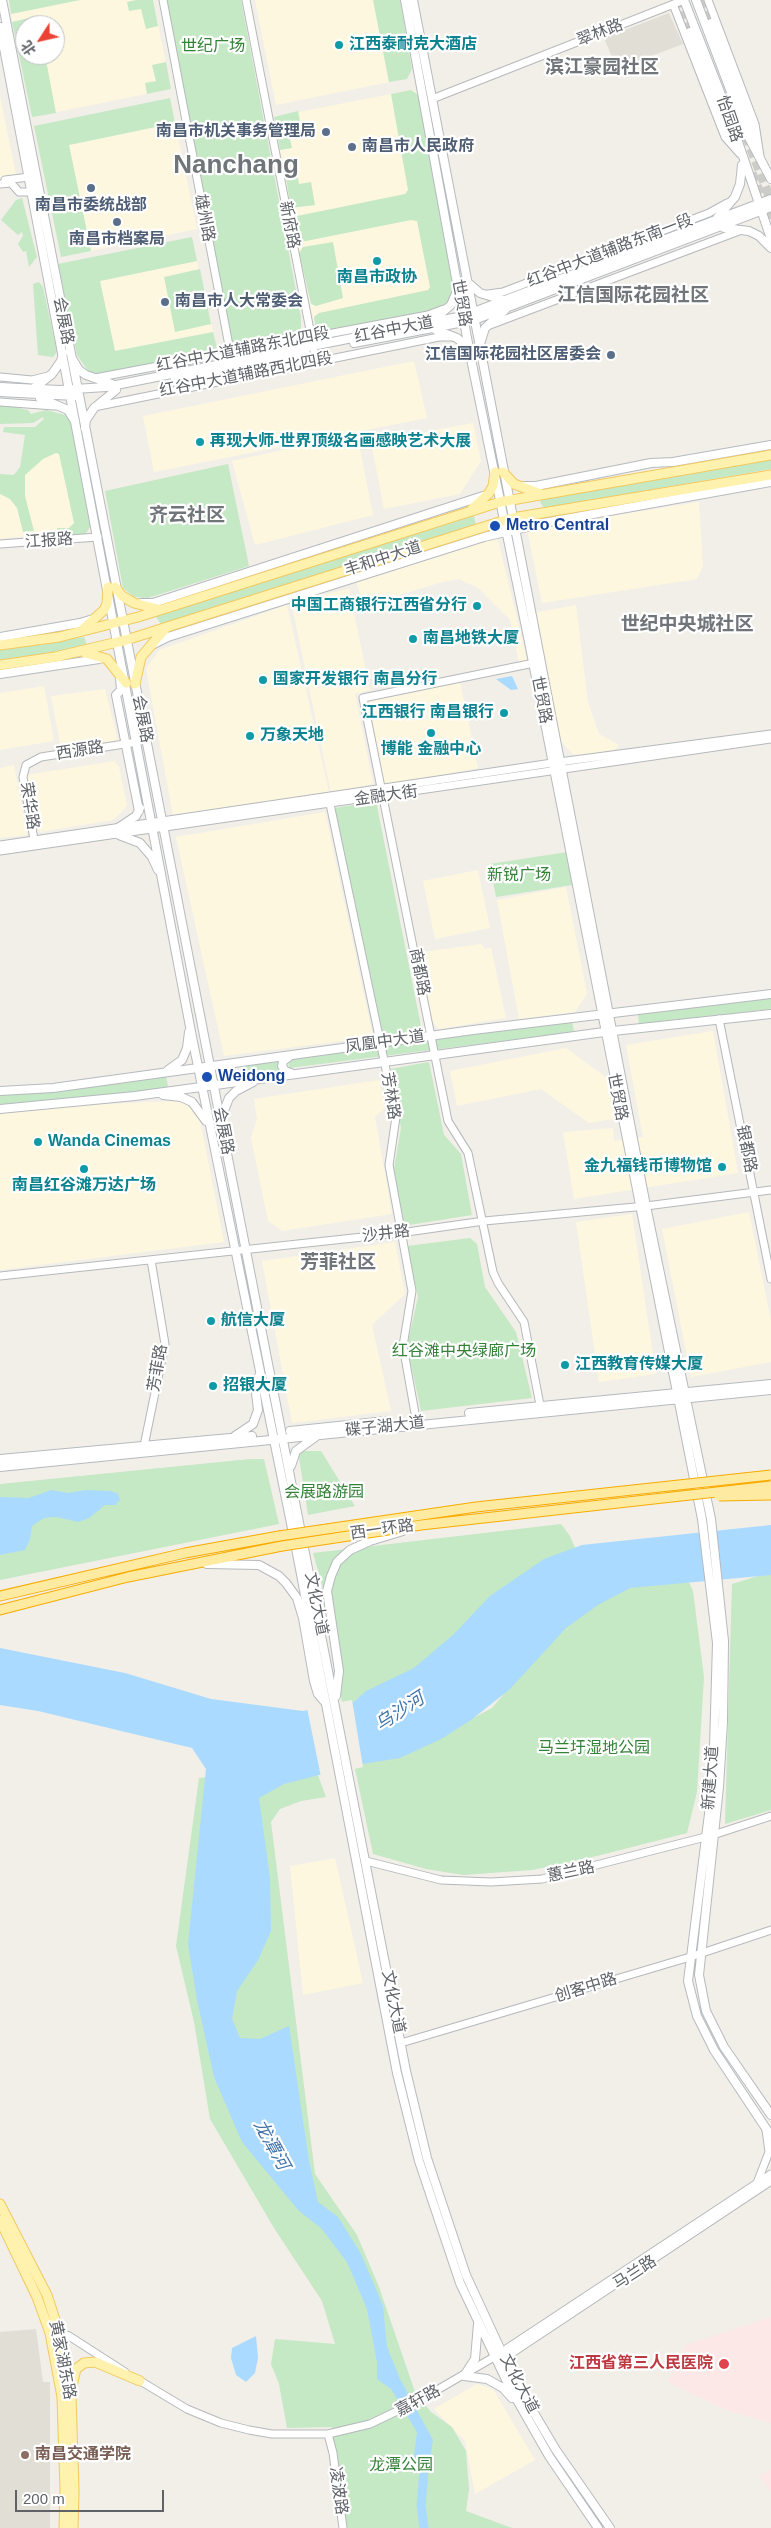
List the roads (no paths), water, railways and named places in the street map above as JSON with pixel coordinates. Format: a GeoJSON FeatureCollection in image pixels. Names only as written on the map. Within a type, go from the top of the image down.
{"type":"FeatureCollection","features":[{"type":"Feature","properties":{"kind":"highway","name":"西一环路"},"geometry":{"type":"LineString","coordinates":[[0,1596],[184,1553],[319,1529],[476,1507],[771,1475]]}},
{"type":"Feature","properties":{"kind":"highway","name":"西一环路"},"geometry":{"type":"LineString","coordinates":[[0,1610],[186,1564],[320,1539],[421,1525],[771,1486]]}},
{"type":"Feature","properties":{"kind":"highway"},"geometry":{"type":"LineString","coordinates":[[681,1496],[746,1497],[771,1495]]}},
{"type":"Feature","properties":{"kind":"main road","name":"会展路"},"geometry":{"type":"LineString","coordinates":[[2,0],[74,393],[85,432],[111,587],[130,684],[163,825],[284,1435]]}},
{"type":"Feature","properties":{"kind":"main road","name":"世贸路"},"geometry":{"type":"LineString","coordinates":[[405,0],[464,320],[499,472]]}},
{"type":"Feature","properties":{"kind":"main road","name":"世贸路"},"geometry":{"type":"LineString","coordinates":[[413,0],[480,351],[507,519],[505,532],[558,771],[642,1207],[676,1396]]}},
{"type":"Feature","properties":{"kind":"main road","name":"怡园路"},"geometry":{"type":"LineString","coordinates":[[684,0],[729,115],[740,154],[771,239]]}},
{"type":"Feature","properties":{"kind":"main road","name":"怡园路"},"geometry":{"type":"LineString","coordinates":[[696,0],[747,134],[771,180]]}},
{"type":"Feature","properties":{"kind":"main road"},"geometry":{"type":"LineString","coordinates":[[711,23],[760,156],[771,169]]}},
{"type":"Feature","properties":{"kind":"main road","name":"会展路"},"geometry":{"type":"LineString","coordinates":[[0,27],[32,192],[66,351]]}},
{"type":"Feature","properties":{"kind":"main road"},"geometry":{"type":"LineString","coordinates":[[690,32],[722,117],[740,154],[742,171],[735,197],[729,206],[711,222]]}},
{"type":"Feature","properties":{"kind":"main road","name":"红谷中大道"},"geometry":{"type":"LineString","coordinates":[[0,392],[74,393],[117,387],[464,320],[710,231],[760,208],[771,199]]}},
{"type":"Feature","properties":{"kind":"main road","name":"红谷中大道"},"geometry":{"type":"LineString","coordinates":[[508,304],[711,222],[760,208],[771,207]]}},
{"type":"Feature","properties":{"kind":"main road"},"geometry":{"type":"LineString","coordinates":[[710,231],[729,227],[749,231],[759,236],[771,248]]}},
{"type":"Feature","properties":{"kind":"main road"},"geometry":{"type":"LineString","coordinates":[[466,281],[480,293],[508,304],[485,328],[480,339],[480,351]]}},
{"type":"Feature","properties":{"kind":"main road"},"geometry":{"type":"LineString","coordinates":[[427,327],[451,305],[457,293],[458,284]]}},
{"type":"Feature","properties":{"kind":"main road"},"geometry":{"type":"LineString","coordinates":[[427,327],[440,330],[457,338],[470,350]]}},
{"type":"Feature","properties":{"kind":"main road"},"geometry":{"type":"LineString","coordinates":[[77,426],[68,410],[32,392],[52,374],[66,351],[79,370],[93,378],[117,387],[94,408],[86,420],[85,432]]}},
{"type":"Feature","properties":{"kind":"main road","name":"红谷中大道"},"geometry":{"type":"LineString","coordinates":[[0,386],[32,392]]}},
{"type":"Feature","properties":{"kind":"main road","name":"会展路"},"geometry":{"type":"LineString","coordinates":[[74,393],[77,426],[98,537],[111,587]]}},
{"type":"Feature","properties":{"kind":"main road"},"geometry":{"type":"LineString","coordinates":[[518,486],[536,486],[651,463],[673,462],[771,445]]}},
{"type":"Feature","properties":{"kind":"main road","name":"丰和中大道"},"geometry":{"type":"LineString","coordinates":[[0,645],[79,632],[161,610],[504,502],[771,455]]}},
{"type":"Feature","properties":{"kind":"main road"},"geometry":{"type":"LineString","coordinates":[[467,513],[489,493],[499,472],[518,486],[543,495]]}},
{"type":"Feature","properties":{"kind":"main road","name":"丰和中大道"},"geometry":{"type":"LineString","coordinates":[[0,665],[77,652],[122,641],[507,519],[771,475]]}},
{"type":"Feature","properties":{"kind":"main road"},"geometry":{"type":"LineString","coordinates":[[146,649],[168,637],[514,529],[771,482]]}},
{"type":"Feature","properties":{"kind":"main road"},"geometry":{"type":"LineString","coordinates":[[134,603],[153,603],[467,503],[489,493]]}},
{"type":"Feature","properties":{"kind":"main road","name":"世贸路"},"geometry":{"type":"LineString","coordinates":[[507,519],[514,529],[556,763]]}},
{"type":"Feature","properties":{"kind":"main road"},"geometry":{"type":"LineString","coordinates":[[79,632],[99,616],[107,604],[111,587],[134,603],[161,610]]}},
{"type":"Feature","properties":{"kind":"main road"},"geometry":{"type":"LineString","coordinates":[[0,637],[80,623],[99,616]]}},
{"type":"Feature","properties":{"kind":"main road"},"geometry":{"type":"LineString","coordinates":[[77,652],[107,659],[130,684],[146,649],[168,627]]}},
{"type":"Feature","properties":{"kind":"main road"},"geometry":{"type":"LineString","coordinates":[[0,674],[45,668],[94,658],[107,659]]}},
{"type":"Feature","properties":{"kind":"main road"},"geometry":{"type":"LineString","coordinates":[[120,674],[121,690],[116,695],[139,811]]}},
{"type":"Feature","properties":{"kind":"main road","name":"会展路"},"geometry":{"type":"LineString","coordinates":[[130,684],[137,742],[198,1068],[234,1251],[274,1436]]}},
{"type":"Feature","properties":{"kind":"main road"},"geometry":{"type":"LineString","coordinates":[[145,787],[139,811],[118,832],[134,839],[146,848],[163,880]]}},
{"type":"Feature","properties":{"kind":"main road","name":"凤凰中大道"},"geometry":{"type":"LineString","coordinates":[[0,1091],[53,1088],[431,1036],[771,994]]}},
{"type":"Feature","properties":{"kind":"main road","name":"凤凰中大道"},"geometry":{"type":"LineString","coordinates":[[0,1109],[56,1105],[151,1093],[608,1031],[771,1014]]}},
{"type":"Feature","properties":{"kind":"main road"},"geometry":{"type":"LineString","coordinates":[[136,1076],[175,1066],[185,1053],[190,1025]]}},
{"type":"Feature","properties":{"kind":"main road"},"geometry":{"type":"LineString","coordinates":[[205,1036],[209,1050],[215,1057],[227,1062],[242,1062]]}},
{"type":"Feature","properties":{"kind":"main road"},"geometry":{"type":"LineString","coordinates":[[291,1055],[283,1062],[282,1068],[287,1072],[297,1073]]}},
{"type":"Feature","properties":{"kind":"main road"},"geometry":{"type":"LineString","coordinates":[[221,1120],[225,1104],[236,1091],[264,1078]]}},
{"type":"Feature","properties":{"kind":"main road"},"geometry":{"type":"LineString","coordinates":[[151,1093],[173,1096],[192,1102],[202,1113],[212,1133]]}},
{"type":"Feature","properties":{"kind":"main road","name":"世贸路"},"geometry":{"type":"LineString","coordinates":[[642,1207],[685,1395]]}},
{"type":"Feature","properties":{"kind":"main road"},"geometry":{"type":"LineString","coordinates":[[231,1438],[253,1424],[258,1410],[256,1393],[260,1372]]}},
{"type":"Feature","properties":{"kind":"main road","name":"碟子湖大道"},"geometry":{"type":"LineString","coordinates":[[284,1435],[326,1433],[676,1396],[771,1384]]}},
{"type":"Feature","properties":{"kind":"main road","name":"碟子湖大道"},"geometry":{"type":"LineString","coordinates":[[685,1395],[771,1390]]}},
{"type":"Feature","properties":{"kind":"main road","name":"新建大道"},"geometry":{"type":"LineString","coordinates":[[685,1395],[713,1540],[713,1577]]}},
{"type":"Feature","properties":{"kind":"main road","name":"碟子湖大道"},"geometry":{"type":"LineString","coordinates":[[0,1467],[540,1405],[676,1396]]}},
{"type":"Feature","properties":{"kind":"main road","name":"新建大道"},"geometry":{"type":"LineString","coordinates":[[676,1396],[713,1577],[724,1643],[722,1732],[710,1836],[699,1975],[706,2011],[724,2047],[771,2116]]}},
{"type":"Feature","properties":{"kind":"main road"},"geometry":{"type":"LineString","coordinates":[[291,1473],[291,1461],[296,1451],[310,1439],[326,1433]]}},
{"type":"Feature","properties":{"kind":"main road","name":"文化大道"},"geometry":{"type":"LineString","coordinates":[[284,1435],[401,2043],[427,2158],[466,2275],[499,2358],[522,2408],[549,2456],[598,2528]]}},
{"type":"Feature","properties":{"kind":"main road","name":"碟子湖大道"},"geometry":{"type":"LineString","coordinates":[[0,1458],[274,1436]]}},
{"type":"Feature","properties":{"kind":"main road","name":"文化大道"},"geometry":{"type":"LineString","coordinates":[[274,1436],[397,2073],[419,2161],[460,2283],[479,2322],[556,2450],[610,2528]]}},
{"type":"Feature","properties":{"kind":"main road"},"geometry":{"type":"LineString","coordinates":[[335,1700],[339,1671],[328,1608],[327,1591],[337,1562],[350,1550],[370,1541],[421,1525]]}},
{"type":"Feature","properties":{"kind":"main road"},"geometry":{"type":"LineString","coordinates":[[186,1564],[259,1565],[279,1576],[296,1598],[303,1618],[314,1681],[318,1694],[326,1703]]}},
{"type":"Feature","properties":{"kind":"main road","name":"新建大道"},"geometry":{"type":"LineString","coordinates":[[710,1836],[690,1957],[688,1981],[697,2016],[714,2050],[769,2133]]}},
{"type":"Feature","properties":{"kind":"main road","name":"黄家湖东路"},"geometry":{"type":"LineString","coordinates":[[0,2204],[47,2295],[54,2332],[62,2397],[65,2490],[64,2528]]}},
{"type":"Feature","properties":{"kind":"main road","name":"黄家湖东路"},"geometry":{"type":"LineString","coordinates":[[0,2220],[54,2332],[71,2396],[74,2491],[73,2528]]}},
{"type":"Feature","properties":{"kind":"main road"},"geometry":{"type":"LineString","coordinates":[[479,2322],[475,2360],[464,2376],[487,2379],[503,2388],[522,2408]]}},
{"type":"Feature","properties":{"kind":"main road"},"geometry":{"type":"LineString","coordinates":[[71,2396],[73,2375],[76,2369],[84,2363],[95,2362],[140,2381]]}},
{"type":"Feature","properties":{"kind":"street","name":"雄州路"},"geometry":{"type":"LineString","coordinates":[[163,0],[235,377]]}},
{"type":"Feature","properties":{"kind":"street","name":"新府路"},"geometry":{"type":"LineString","coordinates":[[246,0],[316,362]]}},
{"type":"Feature","properties":{"kind":"street","name":"翠林路"},"geometry":{"type":"LineString","coordinates":[[432,99],[684,0]]}},
{"type":"Feature","properties":{"kind":"street"},"geometry":{"type":"LineString","coordinates":[[708,0],[755,124],[760,156]]}},
{"type":"Feature","properties":{"kind":"street"},"geometry":{"type":"LineString","coordinates":[[674,4],[725,137],[740,154]]}},
{"type":"Feature","properties":{"kind":"street"},"geometry":{"type":"LineString","coordinates":[[0,182],[29,176]]}},
{"type":"Feature","properties":{"kind":"street"},"geometry":{"type":"LineString","coordinates":[[0,182],[12,183],[20,192],[32,192]]}},
{"type":"Feature","properties":{"kind":"street","name":"红谷中大道辅路东南一段"},"geometry":{"type":"LineString","coordinates":[[480,293],[494,294],[503,292],[708,213],[724,206],[735,197]]}},
{"type":"Feature","properties":{"kind":"street"},"geometry":{"type":"LineString","coordinates":[[485,328],[733,232],[749,231]]}},
{"type":"Feature","properties":{"kind":"street","name":"红谷中大道辅路东北四段"},"geometry":{"type":"LineString","coordinates":[[93,378],[428,315],[451,305]]}},
{"type":"Feature","properties":{"kind":"street","name":"红谷中大道辅路西北四段"},"geometry":{"type":"LineString","coordinates":[[94,408],[106,403],[438,337],[457,338]]}},
{"type":"Feature","properties":{"kind":"street"},"geometry":{"type":"LineString","coordinates":[[0,376],[32,380],[43,379],[52,374]]}},
{"type":"Feature","properties":{"kind":"street"},"geometry":{"type":"LineString","coordinates":[[0,402],[61,407]]}},
{"type":"Feature","properties":{"kind":"street","name":"江报路"},"geometry":{"type":"LineString","coordinates":[[0,544],[98,537]]}},
{"type":"Feature","properties":{"kind":"street","name":"商都路"},"geometry":{"type":"LineString","coordinates":[[534,663],[363,698],[448,1121],[468,1153],[484,1221],[493,1272],[498,1283],[524,1322],[540,1405]]}},
{"type":"Feature","properties":{"kind":"street","name":"金融大街"},"geometry":{"type":"LineString","coordinates":[[0,845],[35,843],[153,827],[383,792],[556,763],[771,734]]}},
{"type":"Feature","properties":{"kind":"street","name":"金融大街"},"geometry":{"type":"LineString","coordinates":[[163,825],[330,804],[383,792],[558,771],[771,739]]}},
{"type":"Feature","properties":{"kind":"street","name":"西源路"},"geometry":{"type":"LineString","coordinates":[[26,766],[41,757],[137,742]]}},
{"type":"Feature","properties":{"kind":"street","name":"荣华路"},"geometry":{"type":"LineString","coordinates":[[26,766],[23,777],[35,843]]}},
{"type":"Feature","properties":{"kind":"street","name":"芳林路"},"geometry":{"type":"LineString","coordinates":[[330,804],[396,1117],[388,1165],[412,1291],[403,1346],[416,1419]]}},
{"type":"Feature","properties":{"kind":"street","name":"金融大街"},"geometry":{"type":"LineString","coordinates":[[0,851],[35,843]]}},
{"type":"Feature","properties":{"kind":"street","name":"银都路"},"geometry":{"type":"LineString","coordinates":[[720,1019],[771,1279]]}},
{"type":"Feature","properties":{"kind":"street","name":"沙井路"},"geometry":{"type":"LineString","coordinates":[[0,1276],[247,1250],[484,1221],[642,1207],[771,1190]]}},
{"type":"Feature","properties":{"kind":"street","name":"芳菲路"},"geometry":{"type":"LineString","coordinates":[[144,1446],[165,1344],[151,1260]]}},
{"type":"Feature","properties":{"kind":"street","name":"蕙兰路"},"geometry":{"type":"LineString","coordinates":[[366,1861],[441,1880],[491,1882],[542,1879],[710,1836],[771,1816]]}},
{"type":"Feature","properties":{"kind":"street","name":"创客中路"},"geometry":{"type":"LineString","coordinates":[[401,2043],[700,1954],[771,1930]]}},
{"type":"Feature","properties":{"kind":"street"},"geometry":{"type":"LineString","coordinates":[[766,2184],[769,2133]]}},
{"type":"Feature","properties":{"kind":"street","name":"马兰路"},"geometry":{"type":"LineString","coordinates":[[499,2358],[766,2184],[771,2174]]}},
{"type":"Feature","properties":{"kind":"street","name":"嘉轩路"},"geometry":{"type":"LineString","coordinates":[[54,2332],[69,2336],[187,2409],[221,2423],[272,2434],[328,2434],[354,2429],[387,2417],[499,2358]]}},
{"type":"Feature","properties":{"kind":"street","name":"凌波路"},"geometry":{"type":"LineString","coordinates":[[328,2434],[333,2453],[343,2528]]}},
{"type":"Feature","properties":{"kind":"water"},"geometry":{"type":"Polygon","coordinates":[[[512,676],[518,689],[511,690],[496,679],[512,676]]]}},
{"type":"Feature","properties":{"kind":"water"},"geometry":{"type":"Polygon","coordinates":[[[51,1490],[68,1493],[86,1490],[111,1491],[118,1494],[120,1500],[115,1505],[105,1505],[89,1518],[78,1522],[57,1517],[44,1518],[32,1526],[30,1539],[25,1550],[0,1555],[0,1497],[29,1498],[51,1490]]]}},
{"type":"Feature","properties":{"kind":"water","name":"乌沙河"},"geometry":{"type":"Polygon","coordinates":[[[771,1525],[771,1575],[630,1588],[598,1605],[566,1628],[509,1690],[471,1720],[441,1739],[400,1758],[362,1764],[284,1784],[259,1798],[270,1878],[271,1931],[258,1960],[237,1991],[232,2019],[240,2038],[260,2039],[289,2026],[309,2161],[318,2202],[338,2217],[361,2254],[383,2306],[387,2347],[400,2379],[433,2440],[428,2471],[413,2464],[417,2432],[391,2389],[377,2379],[377,2362],[367,2309],[347,2262],[321,2228],[299,2211],[242,2142],[214,2077],[197,2000],[188,1944],[206,1769],[192,1748],[38,1711],[0,1705],[0,1648],[125,1673],[211,1699],[303,1711],[354,1702],[366,1691],[414,1668],[454,1634],[490,1596],[544,1559],[582,1545],[771,1525]]]}},
{"type":"Feature","properties":{"kind":"water"},"geometry":{"type":"Polygon","coordinates":[[[256,2336],[258,2358],[255,2373],[246,2382],[236,2375],[231,2358],[232,2348],[256,2336]]]}},
{"type":"Feature","properties":{"kind":"waterway","name":"龙潭河"},"geometry":{"type":"LineString","coordinates":[[424,2528],[421,2506],[425,2459]]}},
{"type":"Feature","properties":{"kind":"tunnel"},"geometry":{"type":"LineString","coordinates":[[678,0],[690,32]]}},
{"type":"Feature","properties":{"kind":"tunnel"},"geometry":{"type":"LineString","coordinates":[[702,0],[711,23]]}},
{"type":"Feature","properties":{"kind":"tunnel"},"geometry":{"type":"LineString","coordinates":[[746,136],[771,201]]}},
{"type":"Feature","properties":{"kind":"tunnel"},"geometry":{"type":"LineString","coordinates":[[752,173],[771,221]]}},
{"type":"Feature","properties":{"kind":"place","name":"江西泰耐克大酒店"},"geometry":{"type":"Point","coordinates":[339,45]}},
{"type":"Feature","properties":{"kind":"place","name":"南昌市机关事务管理局"},"geometry":{"type":"Point","coordinates":[326,132]}},
{"type":"Feature","properties":{"kind":"place","name":"南昌市人民政府"},"geometry":{"type":"Point","coordinates":[352,147]}},
{"type":"Feature","properties":{"kind":"place","name":"南昌市委统战部"},"geometry":{"type":"Point","coordinates":[91,188]}},
{"type":"Feature","properties":{"kind":"place","name":"南昌市档案局"},"geometry":{"type":"Point","coordinates":[117,222]}},
{"type":"Feature","properties":{"kind":"place","name":"南昌市政协"},"geometry":{"type":"Point","coordinates":[377,261]}},
{"type":"Feature","properties":{"kind":"place","name":"南昌市人大常委会"},"geometry":{"type":"Point","coordinates":[165,302]}},
{"type":"Feature","properties":{"kind":"place","name":"江信国际花园社区居委会"},"geometry":{"type":"Point","coordinates":[611,355]}},
{"type":"Feature","properties":{"kind":"place","name":"再现大师-世界顶级名画感映艺术大展"},"geometry":{"type":"Point","coordinates":[200,442]}},
{"type":"Feature","properties":{"kind":"place","name":"Metro Central"},"geometry":{"type":"Point","coordinates":[495,526]}},
{"type":"Feature","properties":{"kind":"place","name":"中国工商银行江西省分行"},"geometry":{"type":"Point","coordinates":[477,606]}},
{"type":"Feature","properties":{"kind":"place","name":"南昌地铁大厦"},"geometry":{"type":"Point","coordinates":[413,639]}},
{"type":"Feature","properties":{"kind":"place","name":"国家开发银行 南昌分行"},"geometry":{"type":"Point","coordinates":[263,680]}},
{"type":"Feature","properties":{"kind":"place","name":"江西银行 南昌银行"},"geometry":{"type":"Point","coordinates":[504,713]}},
{"type":"Feature","properties":{"kind":"place","name":"博能 金融中心"},"geometry":{"type":"Point","coordinates":[431,733]}},
{"type":"Feature","properties":{"kind":"place","name":"万象天地"},"geometry":{"type":"Point","coordinates":[250,736]}},
{"type":"Feature","properties":{"kind":"place","name":"Weidong"},"geometry":{"type":"Point","coordinates":[207,1077]}},
{"type":"Feature","properties":{"kind":"place","name":"Wanda Cinemas"},"geometry":{"type":"Point","coordinates":[38,1142]}},
{"type":"Feature","properties":{"kind":"place","name":"金九福钱币博物馆"},"geometry":{"type":"Point","coordinates":[722,1167]}},
{"type":"Feature","properties":{"kind":"place","name":"南昌红谷滩万达广场"},"geometry":{"type":"Point","coordinates":[84,1169]}},
{"type":"Feature","properties":{"kind":"place","name":"航信大厦"},"geometry":{"type":"Point","coordinates":[211,1321]}},
{"type":"Feature","properties":{"kind":"place","name":"江西教育传媒大厦"},"geometry":{"type":"Point","coordinates":[565,1365]}},
{"type":"Feature","properties":{"kind":"place","name":"招银大厦"},"geometry":{"type":"Point","coordinates":[213,1386]}},
{"type":"Feature","properties":{"kind":"place","name":"江西省第三人民医院"},"geometry":{"type":"Point","coordinates":[724,2364]}},
{"type":"Feature","properties":{"kind":"place","name":"南昌交通学院"},"geometry":{"type":"Point","coordinates":[25,2455]}},
{"type":"Feature","properties":{"kind":"district","name":"滨江豪园社区"},"geometry":{"type":"Point","coordinates":[602,68]}},
{"type":"Feature","properties":{"kind":"district","name":"Nanchang"},"geometry":{"type":"Point","coordinates":[236,166]}},
{"type":"Feature","properties":{"kind":"district","name":"江信国际花园社区"},"geometry":{"type":"Point","coordinates":[633,296]}},
{"type":"Feature","properties":{"kind":"district","name":"齐云社区"},"geometry":{"type":"Point","coordinates":[187,516]}},
{"type":"Feature","properties":{"kind":"district","name":"世纪中央城社区"},"geometry":{"type":"Point","coordinates":[687,625]}},
{"type":"Feature","properties":{"kind":"district","name":"芳菲社区"},"geometry":{"type":"Point","coordinates":[338,1263]}},
{"type":"Feature","properties":{"kind":"park label","name":"世纪广场"},"geometry":{"type":"Point","coordinates":[213,47]}},
{"type":"Feature","properties":{"kind":"park label","name":"新锐广场"},"geometry":{"type":"Point","coordinates":[519,876]}},
{"type":"Feature","properties":{"kind":"park label","name":"红谷滩中央绿廊广场"},"geometry":{"type":"Point","coordinates":[464,1352]}},
{"type":"Feature","properties":{"kind":"park label","name":"会展路游园"},"geometry":{"type":"Point","coordinates":[324,1493]}},
{"type":"Feature","properties":{"kind":"park label","name":"马兰圩湿地公园"},"geometry":{"type":"Point","coordinates":[594,1749]}},
{"type":"Feature","properties":{"kind":"park label","name":"龙潭公园"},"geometry":{"type":"Point","coordinates":[401,2466]}}]}
